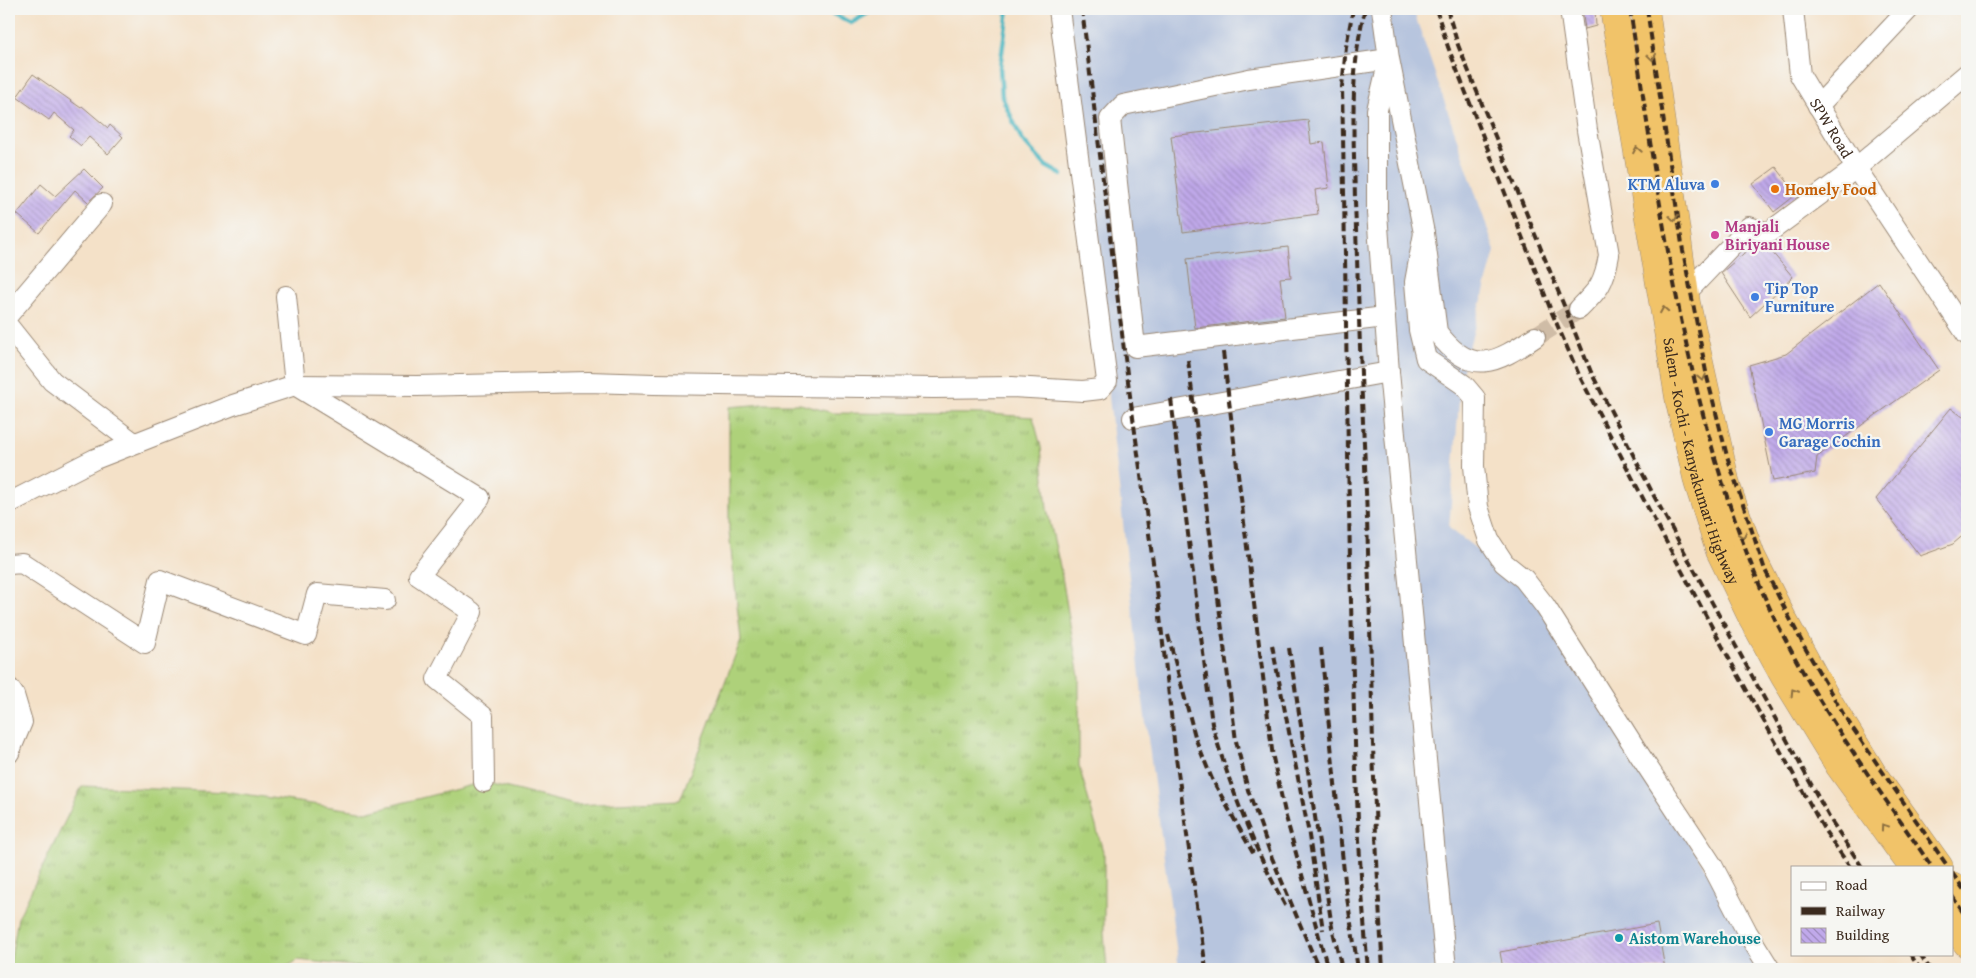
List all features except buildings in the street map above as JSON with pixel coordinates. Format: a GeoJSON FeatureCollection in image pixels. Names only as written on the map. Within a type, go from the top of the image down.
{"type":"FeatureCollection","features":[{"type":"Feature","properties":{"kind":"highway","name":"Salem - Kochi - Kanyakumari Highway"},"geometry":{"type":"LineString","coordinates":[[1614,9],[1680,403],[1698,482],[1720,551],[1750,613],[1785,677],[1839,765],[1912,866]]}},
{"type":"Feature","properties":{"kind":"highway","name":"Salem - Kochi - Kanyakumari Highway"},"geometry":{"type":"LineString","coordinates":[[1645,9],[1685,294],[1708,409],[1727,489],[1751,556],[1823,693],[1874,776],[1938,866]]}},
{"type":"Feature","properties":{"kind":"highway"},"geometry":{"type":"LineString","coordinates":[[1954,889],[1967,907]]}},
{"type":"Feature","properties":{"kind":"highway"},"geometry":{"type":"LineString","coordinates":[[1954,925],[1967,943]]}},
{"type":"Feature","properties":{"kind":"street"},"geometry":{"type":"LineString","coordinates":[[9,503],[95,458],[233,405],[294,385],[417,386],[588,382],[934,388],[1012,387],[1084,391],[1100,389],[1108,381],[1059,9]]}},
{"type":"Feature","properties":{"kind":"street"},"geometry":{"type":"LineString","coordinates":[[1382,9],[1389,59],[1424,233],[1437,332],[1446,345],[1459,355],[1474,361],[1490,362],[1506,356],[1535,337]]}},
{"type":"Feature","properties":{"kind":"street"},"geometry":{"type":"LineString","coordinates":[[1570,9],[1587,130],[1609,256],[1606,276],[1596,292],[1579,309]]}},
{"type":"Feature","properties":{"kind":"street","name":"SPW Road"},"geometry":{"type":"LineString","coordinates":[[1793,9],[1800,75],[1856,168],[1967,335]]}},
{"type":"Feature","properties":{"kind":"street"},"geometry":{"type":"LineString","coordinates":[[1818,106],[1909,9]]}},
{"type":"Feature","properties":{"kind":"street"},"geometry":{"type":"LineString","coordinates":[[1385,317],[1135,347],[1110,119],[1123,105],[1249,79],[1389,59]]}},
{"type":"Feature","properties":{"kind":"street"},"geometry":{"type":"LineString","coordinates":[[1389,59],[1378,110],[1377,213],[1389,372],[1446,969]]}},
{"type":"Feature","properties":{"kind":"street"},"geometry":{"type":"LineString","coordinates":[[1685,294],[1749,227],[1768,233],[1856,168],[1967,74]]}},
{"type":"Feature","properties":{"kind":"street"},"geometry":{"type":"LineString","coordinates":[[9,314],[102,204]]}},
{"type":"Feature","properties":{"kind":"street"},"geometry":{"type":"LineString","coordinates":[[1424,233],[1415,282],[1419,330],[1426,359],[1464,385],[1475,398],[1475,474],[1478,507],[1489,540],[1504,563],[1524,579],[1545,606],[1712,865],[1747,932],[1770,969]]}},
{"type":"Feature","properties":{"kind":"street"},"geometry":{"type":"LineString","coordinates":[[286,296],[294,385]]}},
{"type":"Feature","properties":{"kind":"street"},"geometry":{"type":"LineString","coordinates":[[9,328],[52,381],[134,443]]}},
{"type":"Feature","properties":{"kind":"street"},"geometry":{"type":"LineString","coordinates":[[1133,418],[1389,372]]}},
{"type":"Feature","properties":{"kind":"street"},"geometry":{"type":"LineString","coordinates":[[294,385],[480,498],[419,576],[472,612],[437,678],[483,716],[484,782]]}},
{"type":"Feature","properties":{"kind":"street"},"geometry":{"type":"LineString","coordinates":[[9,564],[22,562],[145,643],[160,580],[306,635],[317,594],[385,600]]}},
{"type":"Feature","properties":{"kind":"street"},"geometry":{"type":"LineString","coordinates":[[9,688],[14,695],[22,722],[9,754]]}},
{"type":"Feature","properties":{"kind":"shaded area"},"geometry":{"type":"Polygon","coordinates":[[[1060,9],[1413,9],[1495,251],[1461,377],[1449,528],[1529,589],[1739,922],[1762,969],[1179,969],[1142,694],[1084,171],[1060,9]]]}},
{"type":"Feature","properties":{"kind":"green space"},"geometry":{"type":"Polygon","coordinates":[[[763,404],[800,404],[833,413],[988,414],[1033,417],[1041,447],[1047,509],[1061,571],[1079,677],[1079,766],[1104,855],[1104,934],[1107,969],[380,969],[298,960],[283,969],[9,969],[18,918],[82,786],[230,792],[366,812],[484,782],[575,805],[680,800],[741,640],[729,532],[729,407],[763,404]]]}},
{"type":"Feature","properties":{"kind":"waterway"},"geometry":{"type":"LineString","coordinates":[[823,9],[851,23],[875,9]]}},
{"type":"Feature","properties":{"kind":"waterway"},"geometry":{"type":"LineString","coordinates":[[1008,9],[1000,67],[1002,97],[1022,140],[1046,166],[1062,175]]}},
{"type":"Feature","properties":{"kind":"tunnel"},"geometry":{"type":"LineString","coordinates":[[1535,337],[1579,309]]}},
{"type":"Feature","properties":{"kind":"railway"},"geometry":{"type":"LineString","coordinates":[[1082,9],[1127,374],[1158,599],[1176,758],[1206,969]]}},
{"type":"Feature","properties":{"kind":"railway"},"geometry":{"type":"LineString","coordinates":[[1353,9],[1346,47],[1342,87],[1353,682],[1359,846],[1368,969]]}},
{"type":"Feature","properties":{"kind":"railway"},"geometry":{"type":"LineString","coordinates":[[1365,9],[1360,32],[1355,80],[1354,153],[1367,509],[1376,838],[1383,969]]}},
{"type":"Feature","properties":{"kind":"railway"},"geometry":{"type":"LineString","coordinates":[[1436,9],[1448,47],[1552,313],[1580,377],[1726,653],[1825,831],[1849,866]]}},
{"type":"Feature","properties":{"kind":"railway"},"geometry":{"type":"LineString","coordinates":[[1447,9],[1458,45],[1591,372],[1654,496],[1830,819],[1861,866]]}},
{"type":"Feature","properties":{"kind":"railway"},"geometry":{"type":"LineString","coordinates":[[1630,9],[1664,231],[1678,304],[1713,450],[1735,521],[1762,591],[1798,663],[1840,733],[1931,866]]}},
{"type":"Feature","properties":{"kind":"railway"},"geometry":{"type":"LineString","coordinates":[[1647,9],[1683,251],[1707,377],[1727,456],[1765,570],[1804,646],[1845,717],[1947,866]]}},
{"type":"Feature","properties":{"kind":"railway"},"geometry":{"type":"LineString","coordinates":[[1223,352],[1273,758],[1286,817],[1328,969]]}},
{"type":"Feature","properties":{"kind":"railway"},"geometry":{"type":"LineString","coordinates":[[1188,360],[1236,741],[1248,790],[1272,858],[1319,969]]}},
{"type":"Feature","properties":{"kind":"railway"},"geometry":{"type":"LineString","coordinates":[[1171,399],[1212,724],[1244,819],[1264,865],[1287,909]]}},
{"type":"Feature","properties":{"kind":"railway"},"geometry":{"type":"LineString","coordinates":[[1168,635],[1196,740],[1212,779],[1253,853]]}},
{"type":"Feature","properties":{"kind":"railway"},"geometry":{"type":"LineString","coordinates":[[1272,645],[1308,829],[1323,930]]}},
{"type":"Feature","properties":{"kind":"railway"},"geometry":{"type":"LineString","coordinates":[[1289,648],[1332,927],[1342,969]]}},
{"type":"Feature","properties":{"kind":"railway"},"geometry":{"type":"LineString","coordinates":[[1321,648],[1346,891],[1358,969]]}},
{"type":"Feature","properties":{"kind":"railway"},"geometry":{"type":"LineString","coordinates":[[1954,876],[1967,894]]}},
{"type":"Feature","properties":{"kind":"railway"},"geometry":{"type":"LineString","coordinates":[[1954,899],[1967,918]]}},
{"type":"Feature","properties":{"kind":"railway"},"geometry":{"type":"LineString","coordinates":[[1911,956],[1920,969]]}},
{"type":"Feature","properties":{"kind":"railway"},"geometry":{"type":"LineString","coordinates":[[1921,956],[1930,969]]}},
{"type":"Feature","properties":{"kind":"place","name":"KTM Aluva"},"geometry":{"type":"Point","coordinates":[1715,184]}},
{"type":"Feature","properties":{"kind":"place","name":"Homely Food"},"geometry":{"type":"Point","coordinates":[1775,189]}},
{"type":"Feature","properties":{"kind":"place","name":"Manjali Biriyani House"},"geometry":{"type":"Point","coordinates":[1715,235]}},
{"type":"Feature","properties":{"kind":"place","name":"Tip Top Furniture"},"geometry":{"type":"Point","coordinates":[1755,297]}},
{"type":"Feature","properties":{"kind":"place","name":"MG Morris Garage Cochin"},"geometry":{"type":"Point","coordinates":[1769,432]}},
{"type":"Feature","properties":{"kind":"place","name":"Aistom Warehouse"},"geometry":{"type":"Point","coordinates":[1619,938]}}]}
